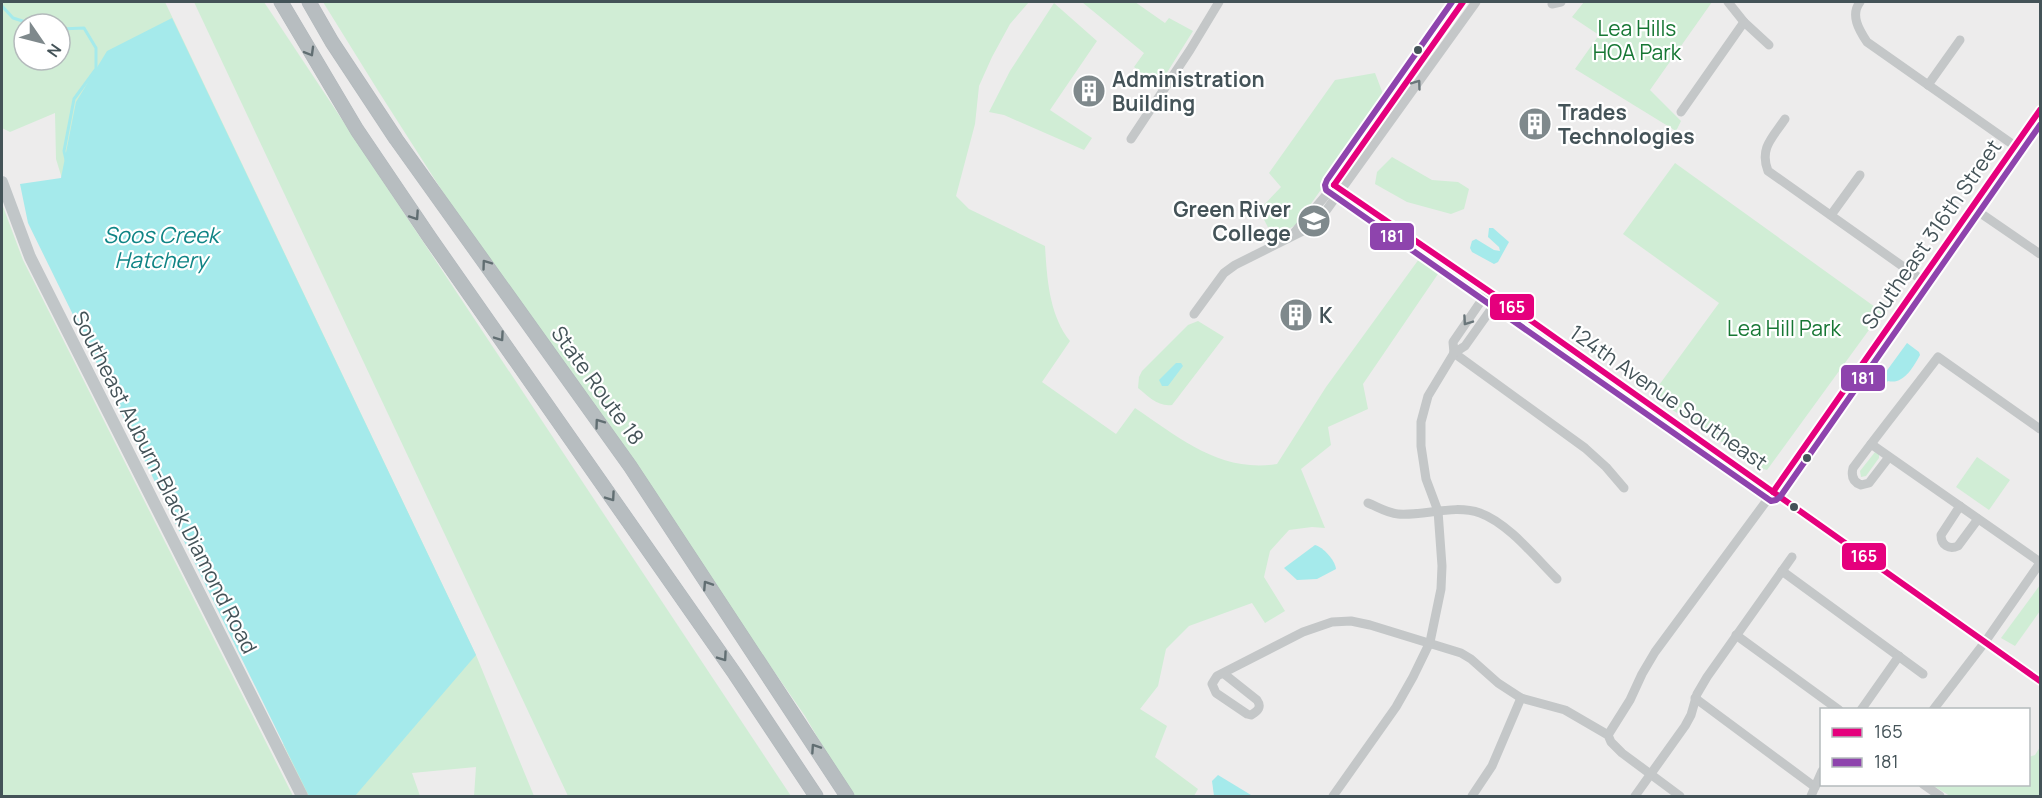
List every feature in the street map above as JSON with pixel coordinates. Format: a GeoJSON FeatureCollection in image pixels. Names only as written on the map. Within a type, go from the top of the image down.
{"type":"FeatureCollection","features":[{"type":"Feature","properties":{"kind":"highway"},"geometry":{"type":"LineString","coordinates":[[281,2],[363,140],[728,665],[816,796]]}},
{"type":"Feature","properties":{"kind":"highway","name":"State Route 18"},"geometry":{"type":"LineString","coordinates":[[309,2],[396,139],[630,466],[847,796]]}},
{"type":"Feature","properties":{"kind":"main road","name":"Southeast Auburn-Black Diamond Road"},"geometry":{"type":"LineString","coordinates":[[2,182],[30,257],[302,796]]}},
{"type":"Feature","properties":{"kind":"street"},"geometry":{"type":"LineString","coordinates":[[1131,140],[1219,2]]}},
{"type":"Feature","properties":{"kind":"street"},"geometry":{"type":"LineString","coordinates":[[1194,314],[1224,273],[1234,265],[1311,227],[1320,219],[1338,188],[1463,2]]}},
{"type":"Feature","properties":{"kind":"street"},"geometry":{"type":"LineString","coordinates":[[1338,188],[1476,2]]}},
{"type":"Feature","properties":{"kind":"street"},"geometry":{"type":"LineString","coordinates":[[1728,2],[1744,22],[1769,45]]}},
{"type":"Feature","properties":{"kind":"street"},"geometry":{"type":"LineString","coordinates":[[1860,2],[1856,6],[1856,16],[1859,29],[1867,42],[2015,146]]}},
{"type":"Feature","properties":{"kind":"street"},"geometry":{"type":"LineString","coordinates":[[1681,112],[1744,22]]}},
{"type":"Feature","properties":{"kind":"street"},"geometry":{"type":"LineString","coordinates":[[1928,85],[1960,39]]}},
{"type":"Feature","properties":{"kind":"street","name":"Southeast 316th Street"},"geometry":{"type":"LineString","coordinates":[[1608,735],[1630,700],[1655,652],[1773,492],[2040,110]]}},
{"type":"Feature","properties":{"kind":"street"},"geometry":{"type":"LineString","coordinates":[[1785,119],[1765,149],[1764,161],[1767,171],[1922,280]]}},
{"type":"Feature","properties":{"kind":"street"},"geometry":{"type":"LineString","coordinates":[[1831,215],[1860,175]]}},
{"type":"Feature","properties":{"kind":"street","name":"124th Avenue Southeast"},"geometry":{"type":"LineString","coordinates":[[1338,188],[1499,298],[2040,681]]}},
{"type":"Feature","properties":{"kind":"street"},"geometry":{"type":"LineString","coordinates":[[1973,208],[2040,254]]}},
{"type":"Feature","properties":{"kind":"street"},"geometry":{"type":"LineString","coordinates":[[1488,291],[1453,342],[1454,353],[1585,448],[1624,488]]}},
{"type":"Feature","properties":{"kind":"street"},"geometry":{"type":"LineString","coordinates":[[1333,796],[1396,707],[1430,642],[1441,589],[1442,566],[1438,511],[1426,479],[1421,446],[1421,422],[1428,396],[1454,353],[1465,346],[1499,298]]}},
{"type":"Feature","properties":{"kind":"street"},"geometry":{"type":"LineString","coordinates":[[1889,457],[1869,483],[1857,483],[1852,476],[1853,468],[1938,357],[2040,429]]}},
{"type":"Feature","properties":{"kind":"street"},"geometry":{"type":"LineString","coordinates":[[1871,444],[2040,563],[1985,642],[1935,708]]}},
{"type":"Feature","properties":{"kind":"street"},"geometry":{"type":"LineString","coordinates":[[1368,503],[1398,514],[1438,511],[1473,512],[1490,518],[1508,531],[1557,579]]}},
{"type":"Feature","properties":{"kind":"street"},"geometry":{"type":"LineString","coordinates":[[1960,506],[1941,535],[1946,546],[1954,548],[1958,546],[1978,519]]}},
{"type":"Feature","properties":{"kind":"street"},"geometry":{"type":"LineString","coordinates":[[1635,796],[1685,726],[1691,715],[1695,698],[1707,677],[1792,557]]}},
{"type":"Feature","properties":{"kind":"street"},"geometry":{"type":"LineString","coordinates":[[1782,571],[1923,674]]}},
{"type":"Feature","properties":{"kind":"street"},"geometry":{"type":"LineString","coordinates":[[1223,673],[1257,700],[1258,710],[1251,715],[1216,693],[1212,684],[1214,680],[1223,673],[1303,632],[1332,622],[1361,623],[1430,642],[1466,656],[1498,683],[1521,698],[1564,710],[1608,735],[1611,742],[1622,753],[1680,796]]}},
{"type":"Feature","properties":{"kind":"street"},"geometry":{"type":"LineString","coordinates":[[1736,635],[1836,708]]}},
{"type":"Feature","properties":{"kind":"street"},"geometry":{"type":"LineString","coordinates":[[1862,708],[1899,656]]}},
{"type":"Feature","properties":{"kind":"street"},"geometry":{"type":"LineString","coordinates":[[1472,796],[1492,766],[1521,698]]}},
{"type":"Feature","properties":{"kind":"street"},"geometry":{"type":"LineString","coordinates":[[1695,698],[1815,786]]}},
{"type":"Feature","properties":{"kind":"street"},"geometry":{"type":"LineString","coordinates":[[1811,796],[1820,774]]}},
{"type":"Feature","properties":{"kind":"street"},"geometry":{"type":"LineString","coordinates":[[1926,786],[1940,796]]}},
{"type":"Feature","properties":{"kind":"green space","name":"Soos Creek Hatchery"},"geometry":{"type":"Polygon","coordinates":[[[2,2],[165,2],[476,655],[534,796],[474,796],[476,767],[412,773],[420,796],[308,796],[283,744],[352,704],[75,221],[56,159],[55,113],[10,132],[2,128],[2,2]]]}},
{"type":"Feature","properties":{"kind":"green space"},"geometry":{"type":"Polygon","coordinates":[[[194,2],[264,2],[791,796],[568,796],[194,2]]]}},
{"type":"Feature","properties":{"kind":"green space"},"geometry":{"type":"Polygon","coordinates":[[[323,2],[1029,2],[1010,24],[979,86],[975,124],[956,196],[969,209],[1045,246],[1053,308],[1070,341],[1042,382],[1116,434],[1135,408],[1201,451],[1237,463],[1277,464],[1326,387],[1419,259],[1440,271],[1363,384],[1368,409],[1328,427],[1331,445],[1301,469],[1325,528],[1289,530],[1270,551],[1264,577],[1285,611],[1265,623],[1252,603],[1189,626],[1166,649],[1158,686],[1140,709],[1167,726],[1155,757],[1198,789],[1194,796],[852,796],[805,716],[455,211],[323,2]]]}},
{"type":"Feature","properties":{"kind":"green space"},"geometry":{"type":"Polygon","coordinates":[[[1082,2],[1135,2],[1165,23],[1169,18],[1193,31],[1158,87],[1134,67],[1144,53],[1082,2]]]}},
{"type":"Feature","properties":{"kind":"green space","name":"Lea Hills HOA Park"},"geometry":{"type":"Polygon","coordinates":[[[1584,2],[1712,2],[1650,90],[1681,121],[1676,131],[1575,69],[1599,35],[1572,17],[1584,2]]]}},
{"type":"Feature","properties":{"kind":"green space"},"geometry":{"type":"Polygon","coordinates":[[[1054,3],[1097,41],[1050,110],[1092,138],[1084,150],[1004,115],[989,112],[1010,71],[1054,3]]]}},
{"type":"Feature","properties":{"kind":"green space"},"geometry":{"type":"Polygon","coordinates":[[[1375,73],[1385,99],[1296,225],[1273,237],[1259,210],[1281,187],[1269,173],[1335,80],[1375,73]]]}},
{"type":"Feature","properties":{"kind":"green space"},"geometry":{"type":"Polygon","coordinates":[[[1392,157],[1432,180],[1458,182],[1469,189],[1464,209],[1451,214],[1407,202],[1375,184],[1377,172],[1392,157]]]}},
{"type":"Feature","properties":{"kind":"green space","name":"Lea Hill Park"},"geometry":{"type":"Polygon","coordinates":[[[1675,163],[1882,312],[1767,470],[1651,396],[1719,303],[1623,234],[1675,163]]]}},
{"type":"Feature","properties":{"kind":"green space"},"geometry":{"type":"Polygon","coordinates":[[[2,204],[23,260],[293,796],[2,796],[2,204]]]}},
{"type":"Feature","properties":{"kind":"green space"},"geometry":{"type":"Polygon","coordinates":[[[1198,321],[1224,337],[1172,405],[1158,403],[1138,388],[1139,377],[1142,371],[1188,325],[1198,321]]]}},
{"type":"Feature","properties":{"kind":"green space"},"geometry":{"type":"Polygon","coordinates":[[[1875,452],[1879,454],[1879,458],[1866,476],[1861,477],[1860,471],[1875,452]]]}},
{"type":"Feature","properties":{"kind":"green space"},"geometry":{"type":"Polygon","coordinates":[[[1977,457],[2010,480],[1989,510],[1956,487],[1977,457]]]}},
{"type":"Feature","properties":{"kind":"green space"},"geometry":{"type":"Polygon","coordinates":[[[2040,585],[2040,611],[2015,646],[2001,638],[2040,585]]]}},
{"type":"Feature","properties":{"kind":"green space"},"geometry":{"type":"Polygon","coordinates":[[[2040,747],[2040,796],[1950,796],[1934,786],[2030,786],[2030,757],[2035,755],[2040,747]]]}},
{"type":"Feature","properties":{"kind":"water","name":"Soos Creek Hatchery"},"geometry":{"type":"Polygon","coordinates":[[[172,18],[476,655],[355,796],[309,796],[28,223],[20,184],[61,178],[76,102],[107,51],[172,18]]]}},
{"type":"Feature","properties":{"kind":"water"},"geometry":{"type":"Polygon","coordinates":[[[1489,228],[1493,228],[1509,242],[1498,262],[1494,264],[1472,252],[1470,248],[1472,241],[1476,239],[1500,251],[1499,247],[1488,237],[1489,228]]]}},
{"type":"Feature","properties":{"kind":"water"},"geometry":{"type":"Polygon","coordinates":[[[1907,343],[1920,355],[1903,378],[1893,382],[1888,381],[1883,386],[1880,380],[1907,343]]]}},
{"type":"Feature","properties":{"kind":"water"},"geometry":{"type":"Polygon","coordinates":[[[1176,363],[1181,363],[1183,366],[1168,386],[1162,386],[1159,380],[1176,363]]]}},
{"type":"Feature","properties":{"kind":"water"},"geometry":{"type":"Polygon","coordinates":[[[1315,545],[1328,554],[1336,569],[1317,579],[1297,580],[1284,568],[1315,545]]]}},
{"type":"Feature","properties":{"kind":"water"},"geometry":{"type":"Polygon","coordinates":[[[1218,775],[1252,796],[1214,796],[1212,781],[1218,775]]]}},
{"type":"Feature","properties":{"kind":"waterway"},"geometry":{"type":"LineString","coordinates":[[2,6],[12,17]]}},
{"type":"Feature","properties":{"kind":"waterway"},"geometry":{"type":"LineString","coordinates":[[66,160],[64,151],[74,99],[96,69],[96,48],[84,28],[72,28]]}},
{"type":"Feature","properties":{"kind":"transit line","name":"181"},"geometry":{"type":"LineString","coordinates":[[1452,2],[1327,180],[1326,190],[1771,501],[1780,497],[2040,125]]}},
{"type":"Feature","properties":{"kind":"transit line","name":"165"},"geometry":{"type":"LineString","coordinates":[[1334,185],[1463,2]]}},
{"type":"Feature","properties":{"kind":"transit line","name":"165"},"geometry":{"type":"LineString","coordinates":[[1773,492],[2040,110]]}},
{"type":"Feature","properties":{"kind":"transit line","name":"165"},"geometry":{"type":"LineString","coordinates":[[1334,185],[1499,298],[2040,681]]}},
{"type":"Feature","properties":{"kind":"place","name":"Administration Building"},"geometry":{"type":"Point","coordinates":[1089,91]}},
{"type":"Feature","properties":{"kind":"place","name":"Trades Technologies"},"geometry":{"type":"Point","coordinates":[1535,124]}},
{"type":"Feature","properties":{"kind":"place","name":"Green River College"},"geometry":{"type":"Point","coordinates":[1314,221]}},
{"type":"Feature","properties":{"kind":"place","name":"K"},"geometry":{"type":"Point","coordinates":[1296,315]}}]}
